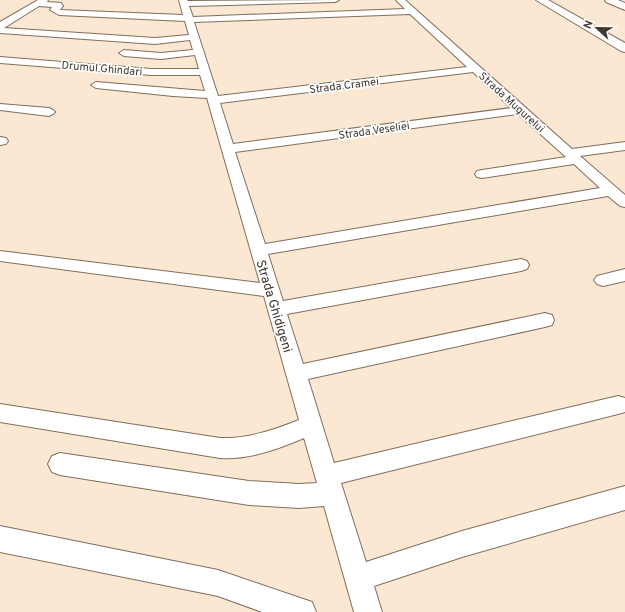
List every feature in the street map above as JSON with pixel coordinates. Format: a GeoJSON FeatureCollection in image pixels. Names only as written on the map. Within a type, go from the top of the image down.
{"type":"FeatureCollection","features":[{"type":"Feature","properties":{"kind":"street"},"geometry":{"type":"LineString","coordinates":[[2,23],[41,2],[58,5],[59,6],[54,10],[59,12],[162,18],[186,10],[335,0]]}},
{"type":"Feature","properties":{"kind":"street","name":"Strada Mugurelui"},"geometry":{"type":"LineString","coordinates":[[400,0],[520,110],[625,203]]}},
{"type":"Feature","properties":{"kind":"street"},"geometry":{"type":"LineString","coordinates":[[541,0],[625,48]]}},
{"type":"Feature","properties":{"kind":"street"},"geometry":{"type":"LineString","coordinates":[[610,0],[625,7]]}},
{"type":"Feature","properties":{"kind":"street"},"geometry":{"type":"LineString","coordinates":[[186,10],[336,15],[412,11]]}},
{"type":"Feature","properties":{"kind":"street","name":"Strada Ghidigeni"},"geometry":{"type":"LineString","coordinates":[[186,10],[368,612]]}},
{"type":"Feature","properties":{"kind":"street"},"geometry":{"type":"LineString","coordinates":[[0,30],[151,40],[197,45]]}},
{"type":"Feature","properties":{"kind":"street"},"geometry":{"type":"LineString","coordinates":[[124,53],[162,56],[197,45]]}},
{"type":"Feature","properties":{"kind":"street","name":"Drumul Ghindari"},"geometry":{"type":"LineString","coordinates":[[0,60],[151,72],[205,72]]}},
{"type":"Feature","properties":{"kind":"street","name":"Strada Cramei"},"geometry":{"type":"LineString","coordinates":[[96,85],[213,98],[475,69]]}},
{"type":"Feature","properties":{"kind":"street"},"geometry":{"type":"LineString","coordinates":[[0,107],[48,112]]}},
{"type":"Feature","properties":{"kind":"street","name":"Strada Veseliei"},"geometry":{"type":"LineString","coordinates":[[228,149],[520,110]]}},
{"type":"Feature","properties":{"kind":"street"},"geometry":{"type":"LineString","coordinates":[[482,174],[625,146]]}},
{"type":"Feature","properties":{"kind":"street"},"geometry":{"type":"LineString","coordinates":[[260,253],[611,191]]}},
{"type":"Feature","properties":{"kind":"street"},"geometry":{"type":"LineString","coordinates":[[260,253],[382,234],[466,224]]}},
{"type":"Feature","properties":{"kind":"street"},"geometry":{"type":"LineString","coordinates":[[0,256],[271,291]]}},
{"type":"Feature","properties":{"kind":"street"},"geometry":{"type":"LineString","coordinates":[[277,309],[521,265]]}},
{"type":"Feature","properties":{"kind":"street"},"geometry":{"type":"LineString","coordinates":[[603,280],[625,276]]}},
{"type":"Feature","properties":{"kind":"street"},"geometry":{"type":"LineString","coordinates":[[296,374],[545,320]]}},
{"type":"Feature","properties":{"kind":"street"},"geometry":{"type":"LineString","coordinates":[[60,464],[249,493],[299,496],[329,485],[369,464],[618,405]]}},
{"type":"Feature","properties":{"kind":"street"},"geometry":{"type":"LineString","coordinates":[[0,413],[201,446],[230,448],[252,445],[278,438],[311,425]]}},
{"type":"Feature","properties":{"kind":"street"},"geometry":{"type":"LineString","coordinates":[[357,578],[462,544],[625,498]]}},
{"type":"Feature","properties":{"kind":"street"},"geometry":{"type":"LineString","coordinates":[[0,539],[218,583],[302,612]]}}]}
